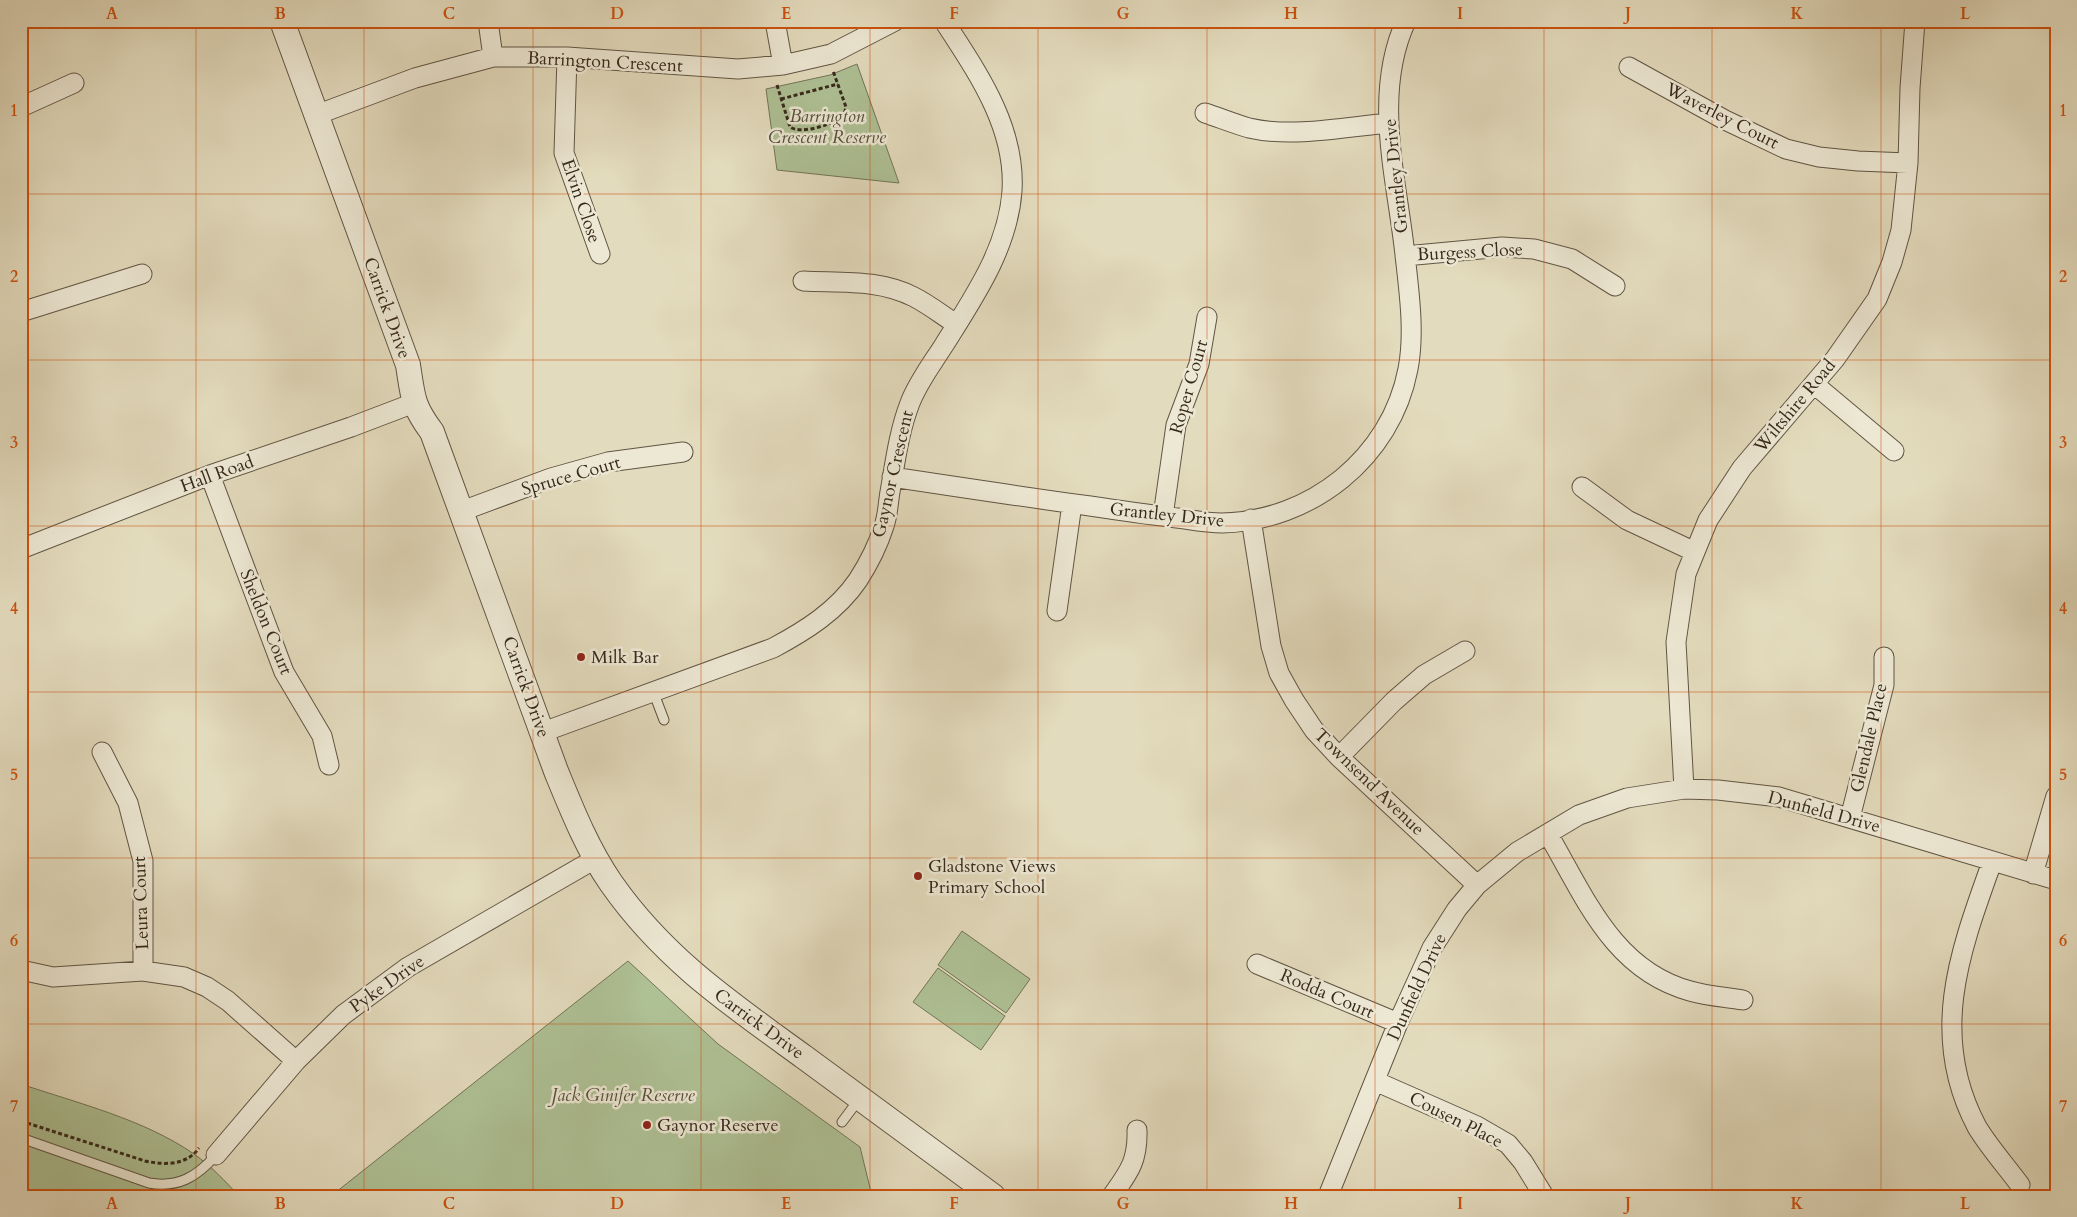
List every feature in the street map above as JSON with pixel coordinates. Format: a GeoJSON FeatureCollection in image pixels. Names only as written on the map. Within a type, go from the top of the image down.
{"type":"FeatureCollection","features":[{"type":"Feature","properties":{"kind":"street","name":"Carrick Drive"},"geometry":{"type":"LineString","coordinates":[[282,21],[408,365],[414,403],[432,432],[578,824],[595,859],[646,927],[681,964],[712,990],[993,1196]]}},
{"type":"Feature","properties":{"kind":"street"},"geometry":{"type":"LineString","coordinates":[[488,21],[493,58]]}},
{"type":"Feature","properties":{"kind":"street"},"geometry":{"type":"LineString","coordinates":[[775,21],[783,65]]}},
{"type":"Feature","properties":{"kind":"street","name":"Barrington Crescent"},"geometry":{"type":"LineString","coordinates":[[316,114],[415,78],[493,58],[567,57],[738,69],[783,65],[831,54],[895,21]]}},
{"type":"Feature","properties":{"kind":"street","name":"Gaynor Crescent"},"geometry":{"type":"LineString","coordinates":[[543,732],[773,648],[798,635],[829,613],[857,581],[872,556],[885,525],[898,445],[909,405],[919,382],[991,266],[1004,236],[1012,190],[1011,167],[1003,125],[974,67],[944,21]]}},
{"type":"Feature","properties":{"kind":"street","name":"Grantley Drive"},"geometry":{"type":"LineString","coordinates":[[892,477],[1072,504],[1222,522],[1282,513],[1318,496],[1343,479],[1374,446],[1390,419],[1400,398],[1408,368],[1410,327],[1405,256],[1388,123],[1389,90],[1400,35],[1406,21]]}},
{"type":"Feature","properties":{"kind":"street","name":"Wiltshire Road"},"geometry":{"type":"LineString","coordinates":[[1684,789],[1676,642],[1686,574],[1708,520],[1742,468],[1854,334],[1877,299],[1892,262],[1901,230],[1908,163],[1910,88],[1915,21]]}},
{"type":"Feature","properties":{"kind":"street","name":"Elvin Close"},"geometry":{"type":"LineString","coordinates":[[567,57],[564,153],[600,254]]}},
{"type":"Feature","properties":{"kind":"street","name":"Waverley Court"},"geometry":{"type":"LineString","coordinates":[[1629,67],[1725,120],[1786,149],[1819,157],[1908,163]]}},
{"type":"Feature","properties":{"kind":"street"},"geometry":{"type":"LineString","coordinates":[[21,107],[74,83]]}},
{"type":"Feature","properties":{"kind":"street"},"geometry":{"type":"LineString","coordinates":[[1205,113],[1250,128],[1278,131],[1313,130],[1388,123]]}},
{"type":"Feature","properties":{"kind":"street","name":"Burgess Close"},"geometry":{"type":"LineString","coordinates":[[1405,256],[1502,247],[1534,249],[1572,258],[1615,286]]}},
{"type":"Feature","properties":{"kind":"street"},"geometry":{"type":"LineString","coordinates":[[21,312],[142,274]]}},
{"type":"Feature","properties":{"kind":"street"},"geometry":{"type":"LineString","coordinates":[[803,281],[870,284],[890,287],[914,297],[956,324]]}},
{"type":"Feature","properties":{"kind":"street","name":"Roper Court"},"geometry":{"type":"LineString","coordinates":[[1163,516],[1176,425],[1199,364],[1207,317]]}},
{"type":"Feature","properties":{"kind":"street"},"geometry":{"type":"LineString","coordinates":[[1814,384],[1894,451]]}},
{"type":"Feature","properties":{"kind":"street","name":"Hall Road"},"geometry":{"type":"LineString","coordinates":[[21,549],[210,475],[351,427],[414,403]]}},
{"type":"Feature","properties":{"kind":"street","name":"Spruce Court"},"geometry":{"type":"LineString","coordinates":[[462,511],[551,478],[608,462],[683,452]]}},
{"type":"Feature","properties":{"kind":"street","name":"Sheldon Court"},"geometry":{"type":"LineString","coordinates":[[210,475],[284,672],[322,736],[329,765]]}},
{"type":"Feature","properties":{"kind":"street"},"geometry":{"type":"LineString","coordinates":[[1582,487],[1627,520],[1694,552]]}},
{"type":"Feature","properties":{"kind":"street"},"geometry":{"type":"LineString","coordinates":[[1057,611],[1072,504]]}},
{"type":"Feature","properties":{"kind":"street","name":"Townsend Avenue"},"geometry":{"type":"LineString","coordinates":[[1251,519],[1270,646],[1279,673],[1294,700],[1314,730],[1339,757],[1477,885]]}},
{"type":"Feature","properties":{"kind":"street"},"geometry":{"type":"LineString","coordinates":[[1339,757],[1394,701],[1424,675],[1465,651]]}},
{"type":"Feature","properties":{"kind":"street","name":"Glendale Place"},"geometry":{"type":"LineString","coordinates":[[1850,818],[1884,685],[1884,657]]}},
{"type":"Feature","properties":{"kind":"street","name":"Leura Court"},"geometry":{"type":"LineString","coordinates":[[102,752],[128,803],[143,861],[143,971]]}},
{"type":"Feature","properties":{"kind":"street","name":"Dunfield Drive"},"geometry":{"type":"LineString","coordinates":[[1328,1196],[1398,1023],[1432,948],[1457,909],[1477,885],[1517,852],[1578,815],[1628,798],[1684,789],[1718,790],[1779,797],[2056,880]]}},
{"type":"Feature","properties":{"kind":"street"},"geometry":{"type":"LineString","coordinates":[[2033,874],[2056,796]]}},
{"type":"Feature","properties":{"kind":"street"},"geometry":{"type":"LineString","coordinates":[[1548,834],[1608,935],[1634,963],[1658,978],[1689,991],[1743,1000]]}},
{"type":"Feature","properties":{"kind":"street","name":"Pyke Drive"},"geometry":{"type":"LineString","coordinates":[[216,1155],[296,1061],[342,1015],[408,967],[595,859]]}},
{"type":"Feature","properties":{"kind":"street"},"geometry":{"type":"LineString","coordinates":[[1992,862],[1971,922],[1957,973],[1951,1015],[1956,1065],[1967,1105],[1978,1128],[2020,1186]]}},
{"type":"Feature","properties":{"kind":"street","name":"Rodda Court"},"geometry":{"type":"LineString","coordinates":[[1256,964],[1398,1023]]}},
{"type":"Feature","properties":{"kind":"street"},"geometry":{"type":"LineString","coordinates":[[21,970],[53,977],[143,971],[184,977],[207,987],[228,1001],[296,1061]]}},
{"type":"Feature","properties":{"kind":"street","name":"Cousen Place"},"geometry":{"type":"LineString","coordinates":[[1375,1082],[1477,1126],[1508,1144],[1523,1162],[1544,1196]]}},
{"type":"Feature","properties":{"kind":"street"},"geometry":{"type":"LineString","coordinates":[[1112,1196],[1132,1167],[1138,1144],[1138,1130]]}},
{"type":"Feature","properties":{"kind":"lane"},"geometry":{"type":"LineString","coordinates":[[653,692],[664,720]]}},
{"type":"Feature","properties":{"kind":"lane"},"geometry":{"type":"LineString","coordinates":[[842,1122],[860,1098]]}},
{"type":"Feature","properties":{"kind":"lane"},"geometry":{"type":"LineString","coordinates":[[21,1138],[149,1183],[162,1185],[185,1180],[207,1165],[216,1155]]}},
{"type":"Feature","properties":{"kind":"path"},"geometry":{"type":"LineString","coordinates":[[776,85],[789,124],[793,129],[802,131],[842,118],[846,111],[846,106],[833,71]]}},
{"type":"Feature","properties":{"kind":"path"},"geometry":{"type":"LineString","coordinates":[[781,99],[838,84]]}},
{"type":"Feature","properties":{"kind":"path"},"geometry":{"type":"LineString","coordinates":[[21,1121],[145,1161],[162,1164],[178,1162],[194,1154],[201,1144],[216,1155]]}},
{"type":"Feature","properties":{"kind":"green space","name":"Barrington Crescent Reserve"},"geometry":{"type":"Polygon","coordinates":[[[857,64],[899,183],[777,170],[766,89],[830,75],[857,64]]]}},
{"type":"Feature","properties":{"kind":"green space"},"geometry":{"type":"Polygon","coordinates":[[[962,931],[1030,979],[1006,1013],[938,965],[962,931]]]}},
{"type":"Feature","properties":{"kind":"green space","name":"Jack Ginifer Reserve"},"geometry":{"type":"Polygon","coordinates":[[[628,961],[718,1044],[860,1147],[872,1196],[331,1196],[628,961]]]}},
{"type":"Feature","properties":{"kind":"green space"},"geometry":{"type":"Polygon","coordinates":[[[938,968],[1005,1016],[981,1050],[913,1002],[938,968]]]}},
{"type":"Feature","properties":{"kind":"green space"},"geometry":{"type":"Polygon","coordinates":[[[21,1084],[110,1113],[154,1131],[194,1154],[218,1174],[239,1196],[21,1196],[21,1084]]]}},
{"type":"Feature","properties":{"kind":"place","name":"Milk Bar"},"geometry":{"type":"Point","coordinates":[581,657]}},
{"type":"Feature","properties":{"kind":"place","name":"Gladstone Views Primary School"},"geometry":{"type":"Point","coordinates":[918,876]}},
{"type":"Feature","properties":{"kind":"place","name":"Gaynor Reserve"},"geometry":{"type":"Point","coordinates":[647,1125]}}]}
